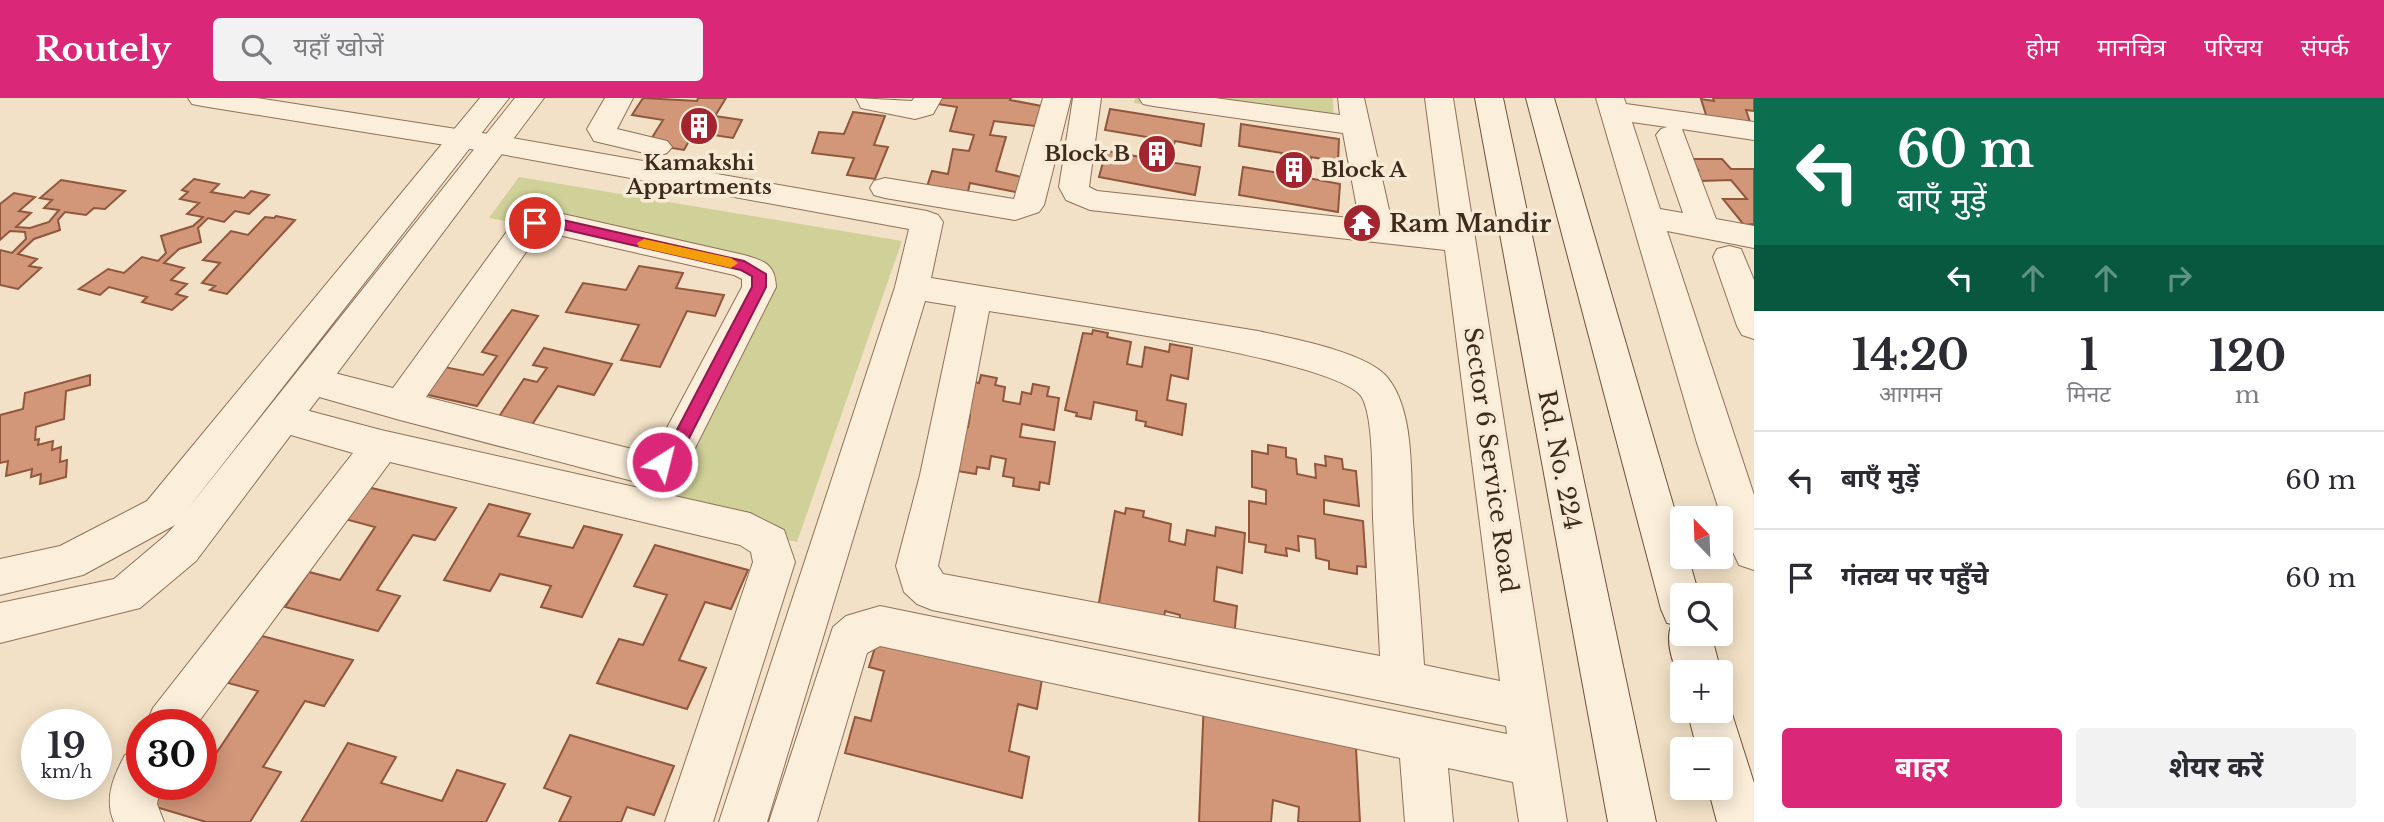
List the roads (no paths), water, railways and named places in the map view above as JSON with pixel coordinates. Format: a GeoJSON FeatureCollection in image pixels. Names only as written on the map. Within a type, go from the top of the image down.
{"type":"FeatureCollection","features":[{"type":"Feature","properties":{"kind":"street"},"geometry":{"type":"LineString","coordinates":[[202,98],[479,141],[927,222],[912,287],[743,822]]}},
{"type":"Feature","properties":{"kind":"street"},"geometry":{"type":"LineString","coordinates":[[0,623],[125,595],[181,548],[311,380],[479,141],[495,98]]}},
{"type":"Feature","properties":{"kind":"street"},"geometry":{"type":"LineString","coordinates":[[0,577],[68,562],[161,513],[479,141],[530,98]]}},
{"type":"Feature","properties":{"kind":"street"},"geometry":{"type":"LineString","coordinates":[[620,98],[602,129],[604,135],[611,139],[1015,210],[1028,205],[1057,98]]}},
{"type":"Feature","properties":{"kind":"street"},"geometry":{"type":"LineString","coordinates":[[870,98],[871,102],[915,110],[923,108],[928,98]]}},
{"type":"Feature","properties":{"kind":"street"},"geometry":{"type":"LineString","coordinates":[[1087,98],[1074,187],[1077,193],[1090,200],[1460,241]]}},
{"type":"Feature","properties":{"kind":"street"},"geometry":{"type":"LineString","coordinates":[[1153,98],[1353,112],[1378,233]]}},
{"type":"Feature","properties":{"kind":"street","name":"Sector 6 Service Road"},"geometry":{"type":"LineString","coordinates":[[1439,98],[1543,822]]}},
{"type":"Feature","properties":{"kind":"street","name":"Rd. No. 224"},"geometry":{"type":"LineString","coordinates":[[1489,98],[1632,822]]}},
{"type":"Feature","properties":{"kind":"street"},"geometry":{"type":"LineString","coordinates":[[1540,98],[1675,583]]}},
{"type":"Feature","properties":{"kind":"street"},"geometry":{"type":"LineString","coordinates":[[1754,131],[1664,117],[1614,113],[1754,552]]}},
{"type":"Feature","properties":{"kind":"street"},"geometry":{"type":"LineString","coordinates":[[1664,117],[1754,146]]}},
{"type":"Feature","properties":{"kind":"street"},"geometry":{"type":"LineString","coordinates":[[1664,117],[1704,229]]}},
{"type":"Feature","properties":{"kind":"street"},"geometry":{"type":"LineString","coordinates":[[311,380],[400,406],[644,468],[662,462],[675,450],[759,287],[759,274],[744,266],[554,223],[535,223],[524,230],[400,406]]}},
{"type":"Feature","properties":{"kind":"street"},"geometry":{"type":"LineString","coordinates":[[1650,231],[1704,229],[1746,252]]}},
{"type":"Feature","properties":{"kind":"street"},"geometry":{"type":"LineString","coordinates":[[1650,231],[1746,252]]}},
{"type":"Feature","properties":{"kind":"street"},"geometry":{"type":"LineString","coordinates":[[1746,252],[1754,326]]}},
{"type":"Feature","properties":{"kind":"street"},"geometry":{"type":"LineString","coordinates":[[912,287],[1279,350],[1351,370],[1375,387],[1385,408],[1403,682]]}},
{"type":"Feature","properties":{"kind":"street"},"geometry":{"type":"LineString","coordinates":[[975,297],[939,475],[917,566],[919,579],[932,590],[1526,708]]}},
{"type":"Feature","properties":{"kind":"street"},"geometry":{"type":"LineString","coordinates":[[282,419],[381,445],[750,530],[770,542],[774,562],[689,822]]}},
{"type":"Feature","properties":{"kind":"street"},"geometry":{"type":"LineString","coordinates":[[180,709],[381,445]]}},
{"type":"Feature","properties":{"kind":"street"},"geometry":{"type":"LineString","coordinates":[[793,822],[848,640],[861,630],[880,626],[1534,763]]}},
{"type":"Feature","properties":{"kind":"street"},"geometry":{"type":"LineString","coordinates":[[1714,723],[1741,822]]}},
{"type":"Feature","properties":{"kind":"street"},"geometry":{"type":"LineString","coordinates":[[1422,738],[1429,822]]}},
{"type":"Feature","properties":{"kind":"street"},"geometry":{"type":"LineString","coordinates":[[133,800],[132,808],[140,822]]}},
{"type":"Feature","properties":{"kind":"place","name":"Kamakshi Appartments"},"geometry":{"type":"Point","coordinates":[699,126]}},
{"type":"Feature","properties":{"kind":"place","name":"Block B"},"geometry":{"type":"Point","coordinates":[1157,154]}},
{"type":"Feature","properties":{"kind":"place","name":"Block A"},"geometry":{"type":"Point","coordinates":[1294,170]}},
{"type":"Feature","properties":{"kind":"place","name":"Ram Mandir"},"geometry":{"type":"Point","coordinates":[1362,223]}}]}
